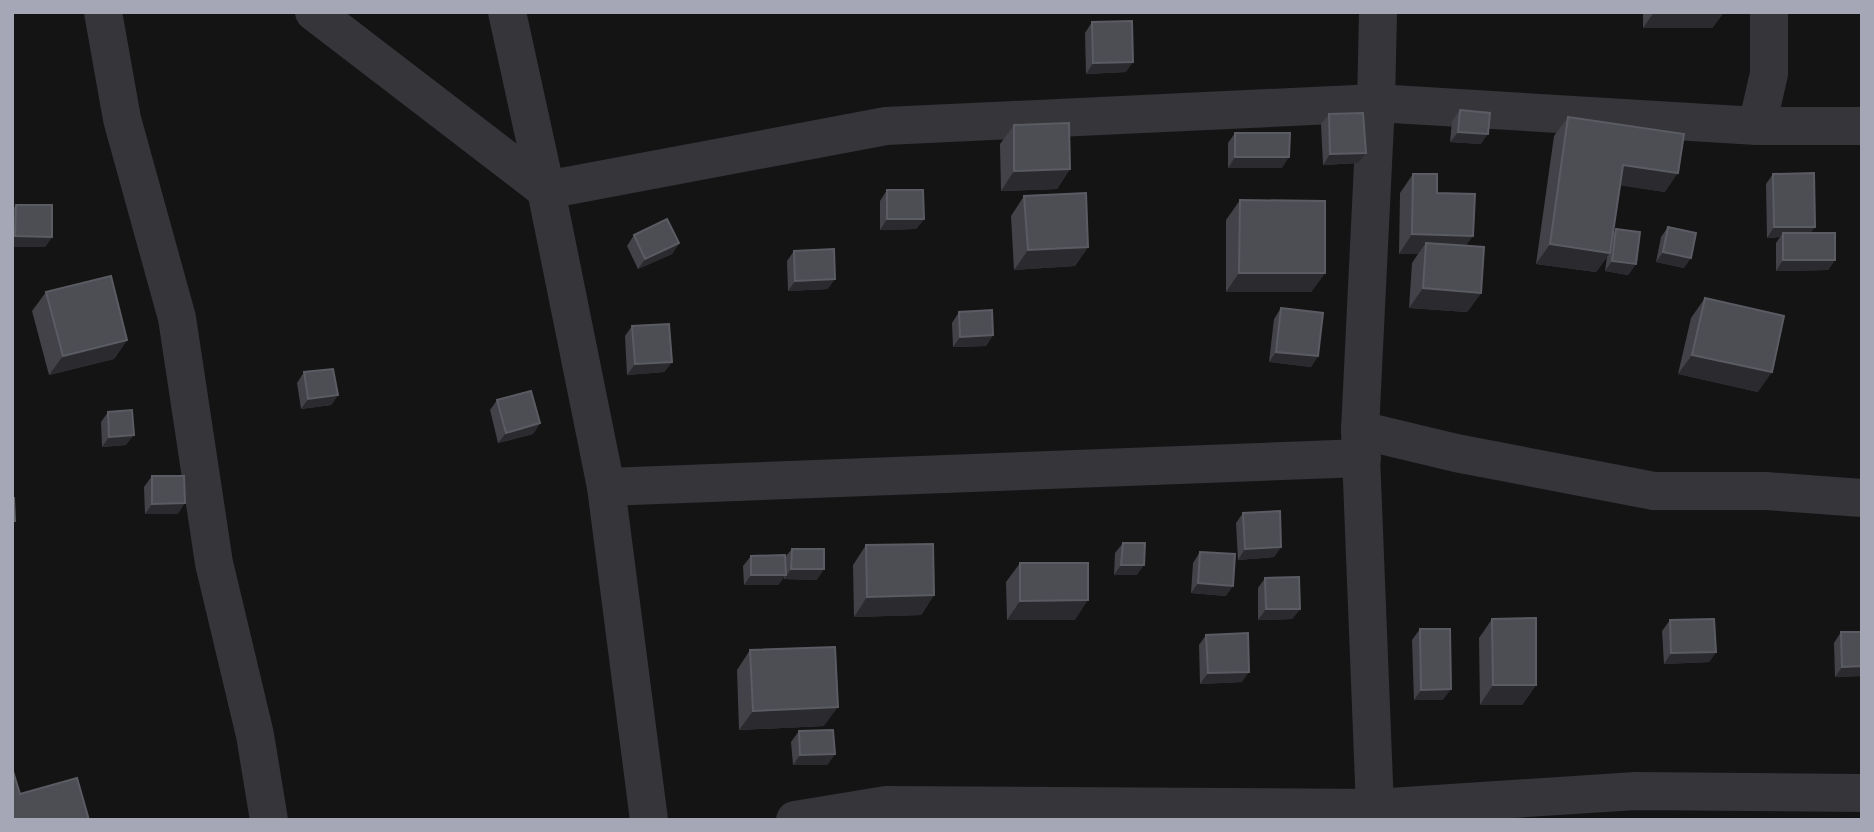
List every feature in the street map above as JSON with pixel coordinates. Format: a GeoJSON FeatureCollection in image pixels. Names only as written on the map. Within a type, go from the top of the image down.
{"type":"FeatureCollection","features":[{"type":"Feature","properties":{"kind":"street"},"geometry":{"type":"LineString","coordinates":[[103,12],[122,119],[177,318],[214,562],[255,735],[269,820]]}},
{"type":"Feature","properties":{"kind":"street"},"geometry":{"type":"LineString","coordinates":[[314,12],[546,190],[886,126],[1376,103],[1757,125],[1862,126]]}},
{"type":"Feature","properties":{"kind":"street"},"geometry":{"type":"LineString","coordinates":[[507,12],[606,487],[649,820]]}},
{"type":"Feature","properties":{"kind":"street"},"geometry":{"type":"LineString","coordinates":[[1375,808],[1361,444],[1378,12]]}},
{"type":"Feature","properties":{"kind":"street"},"geometry":{"type":"LineString","coordinates":[[1757,125],[1769,74],[1769,12]]}},
{"type":"Feature","properties":{"kind":"street"},"geometry":{"type":"LineString","coordinates":[[606,487],[1361,444],[1456,453],[1654,491],[1766,491],[1862,498]]}},
{"type":"Feature","properties":{"kind":"street"},"geometry":{"type":"LineString","coordinates":[[795,820],[886,805],[1375,808],[1634,805],[1862,793]]}},
{"type":"Feature","properties":{"kind":"building"},"geometry":{"type":"Polygon","coordinates":[[[1132,21],[1133,62],[1093,63],[1092,22],[1132,21]]]}},
{"type":"Feature","properties":{"kind":"building"},"geometry":{"type":"Polygon","coordinates":[[[1460,110],[1490,113],[1488,134],[1458,132],[1460,110]]]}},
{"type":"Feature","properties":{"kind":"building"},"geometry":{"type":"Polygon","coordinates":[[[1363,113],[1366,153],[1330,154],[1329,114],[1363,113]]]}},
{"type":"Feature","properties":{"kind":"building"},"geometry":{"type":"Polygon","coordinates":[[[1568,117],[1684,134],[1678,173],[1623,165],[1610,253],[1550,244],[1568,117]]]}},
{"type":"Feature","properties":{"kind":"building"},"geometry":{"type":"Polygon","coordinates":[[[1069,123],[1070,169],[1014,171],[1014,125],[1069,123]]]}},
{"type":"Feature","properties":{"kind":"building"},"geometry":{"type":"Polygon","coordinates":[[[1235,133],[1290,133],[1289,157],[1235,157],[1235,133]]]}},
{"type":"Feature","properties":{"kind":"building"},"geometry":{"type":"Polygon","coordinates":[[[1814,173],[1815,227],[1774,227],[1773,174],[1814,173]]]}},
{"type":"Feature","properties":{"kind":"building"},"geometry":{"type":"Polygon","coordinates":[[[1413,174],[1437,174],[1437,193],[1475,194],[1473,236],[1412,234],[1413,174]]]}},
{"type":"Feature","properties":{"kind":"building"},"geometry":{"type":"Polygon","coordinates":[[[887,190],[923,190],[924,219],[887,219],[887,190]]]}},
{"type":"Feature","properties":{"kind":"building"},"geometry":{"type":"Polygon","coordinates":[[[1086,193],[1088,247],[1028,250],[1024,196],[1086,193]]]}},
{"type":"Feature","properties":{"kind":"building"},"geometry":{"type":"Polygon","coordinates":[[[1240,200],[1325,201],[1325,273],[1239,273],[1240,200]]]}},
{"type":"Feature","properties":{"kind":"building"},"geometry":{"type":"Polygon","coordinates":[[[16,205],[52,205],[52,237],[15,236],[16,205]]]}},
{"type":"Feature","properties":{"kind":"building"},"geometry":{"type":"Polygon","coordinates":[[[667,219],[679,243],[645,259],[634,235],[667,219]]]}},
{"type":"Feature","properties":{"kind":"building"},"geometry":{"type":"Polygon","coordinates":[[[1668,227],[1696,233],[1691,258],[1663,252],[1668,227]]]}},
{"type":"Feature","properties":{"kind":"building"},"geometry":{"type":"Polygon","coordinates":[[[1616,229],[1640,232],[1636,264],[1612,261],[1616,229]]]}},
{"type":"Feature","properties":{"kind":"building"},"geometry":{"type":"Polygon","coordinates":[[[1783,233],[1835,233],[1835,260],[1783,260],[1783,233]]]}},
{"type":"Feature","properties":{"kind":"building"},"geometry":{"type":"Polygon","coordinates":[[[1426,243],[1484,247],[1481,293],[1423,288],[1426,243]]]}},
{"type":"Feature","properties":{"kind":"building"},"geometry":{"type":"Polygon","coordinates":[[[834,249],[835,279],[795,281],[794,251],[834,249]]]}},
{"type":"Feature","properties":{"kind":"building"},"geometry":{"type":"Polygon","coordinates":[[[111,276],[127,340],[63,356],[46,292],[111,276]]]}},
{"type":"Feature","properties":{"kind":"building"},"geometry":{"type":"Polygon","coordinates":[[[1705,298],[1784,316],[1772,372],[1692,355],[1705,298]]]}},
{"type":"Feature","properties":{"kind":"building"},"geometry":{"type":"Polygon","coordinates":[[[1281,308],[1323,313],[1318,356],[1276,352],[1281,308]]]}},
{"type":"Feature","properties":{"kind":"building"},"geometry":{"type":"Polygon","coordinates":[[[992,310],[993,335],[960,337],[959,312],[992,310]]]}},
{"type":"Feature","properties":{"kind":"building"},"geometry":{"type":"Polygon","coordinates":[[[669,324],[672,362],[635,364],[632,326],[669,324]]]}},
{"type":"Feature","properties":{"kind":"building"},"geometry":{"type":"Polygon","coordinates":[[[333,369],[338,395],[308,399],[304,372],[333,369]]]}},
{"type":"Feature","properties":{"kind":"building"},"geometry":{"type":"Polygon","coordinates":[[[531,391],[540,423],[506,433],[497,400],[531,391]]]}},
{"type":"Feature","properties":{"kind":"building"},"geometry":{"type":"Polygon","coordinates":[[[132,410],[134,435],[109,437],[108,412],[132,410]]]}},
{"type":"Feature","properties":{"kind":"building"},"geometry":{"type":"Polygon","coordinates":[[[152,476],[184,476],[185,503],[152,504],[152,476]]]}},
{"type":"Feature","properties":{"kind":"building"},"geometry":{"type":"Polygon","coordinates":[[[14,498],[15,521],[12,521],[14,498]]]}},
{"type":"Feature","properties":{"kind":"building"},"geometry":{"type":"Polygon","coordinates":[[[1280,511],[1281,547],[1245,549],[1243,513],[1280,511]]]}},
{"type":"Feature","properties":{"kind":"building"},"geometry":{"type":"Polygon","coordinates":[[[1123,543],[1145,543],[1144,565],[1121,565],[1123,543]]]}},
{"type":"Feature","properties":{"kind":"building"},"geometry":{"type":"Polygon","coordinates":[[[933,544],[934,595],[867,597],[866,545],[933,544]]]}},
{"type":"Feature","properties":{"kind":"building"},"geometry":{"type":"Polygon","coordinates":[[[792,549],[824,549],[824,569],[791,569],[792,549]]]}},
{"type":"Feature","properties":{"kind":"building"},"geometry":{"type":"Polygon","coordinates":[[[1200,552],[1235,554],[1233,586],[1198,583],[1200,552]]]}},
{"type":"Feature","properties":{"kind":"building"},"geometry":{"type":"Polygon","coordinates":[[[785,555],[786,575],[751,575],[751,556],[785,555]]]}},
{"type":"Feature","properties":{"kind":"building"},"geometry":{"type":"Polygon","coordinates":[[[1020,563],[1088,563],[1088,600],[1020,601],[1020,563]]]}},
{"type":"Feature","properties":{"kind":"building"},"geometry":{"type":"Polygon","coordinates":[[[1299,577],[1300,609],[1266,609],[1265,578],[1299,577]]]}},
{"type":"Feature","properties":{"kind":"building"},"geometry":{"type":"Polygon","coordinates":[[[1536,618],[1536,685],[1493,685],[1492,619],[1536,618]]]}},
{"type":"Feature","properties":{"kind":"building"},"geometry":{"type":"Polygon","coordinates":[[[1714,619],[1716,652],[1671,653],[1670,620],[1714,619]]]}},
{"type":"Feature","properties":{"kind":"building"},"geometry":{"type":"Polygon","coordinates":[[[1420,629],[1450,629],[1451,689],[1421,690],[1420,629]]]}},
{"type":"Feature","properties":{"kind":"building"},"geometry":{"type":"Polygon","coordinates":[[[1841,632],[1862,632],[1862,666],[1842,667],[1841,632]]]}},
{"type":"Feature","properties":{"kind":"building"},"geometry":{"type":"Polygon","coordinates":[[[1248,633],[1249,672],[1208,673],[1206,635],[1248,633]]]}},
{"type":"Feature","properties":{"kind":"building"},"geometry":{"type":"Polygon","coordinates":[[[835,647],[838,707],[753,711],[750,650],[835,647]]]}},
{"type":"Feature","properties":{"kind":"building"},"geometry":{"type":"Polygon","coordinates":[[[833,730],[835,754],[800,755],[799,731],[833,730]]]}},
{"type":"Feature","properties":{"kind":"building"},"geometry":{"type":"Polygon","coordinates":[[[12,768],[20,794],[77,778],[89,820],[12,820],[12,768]]]}}]}
